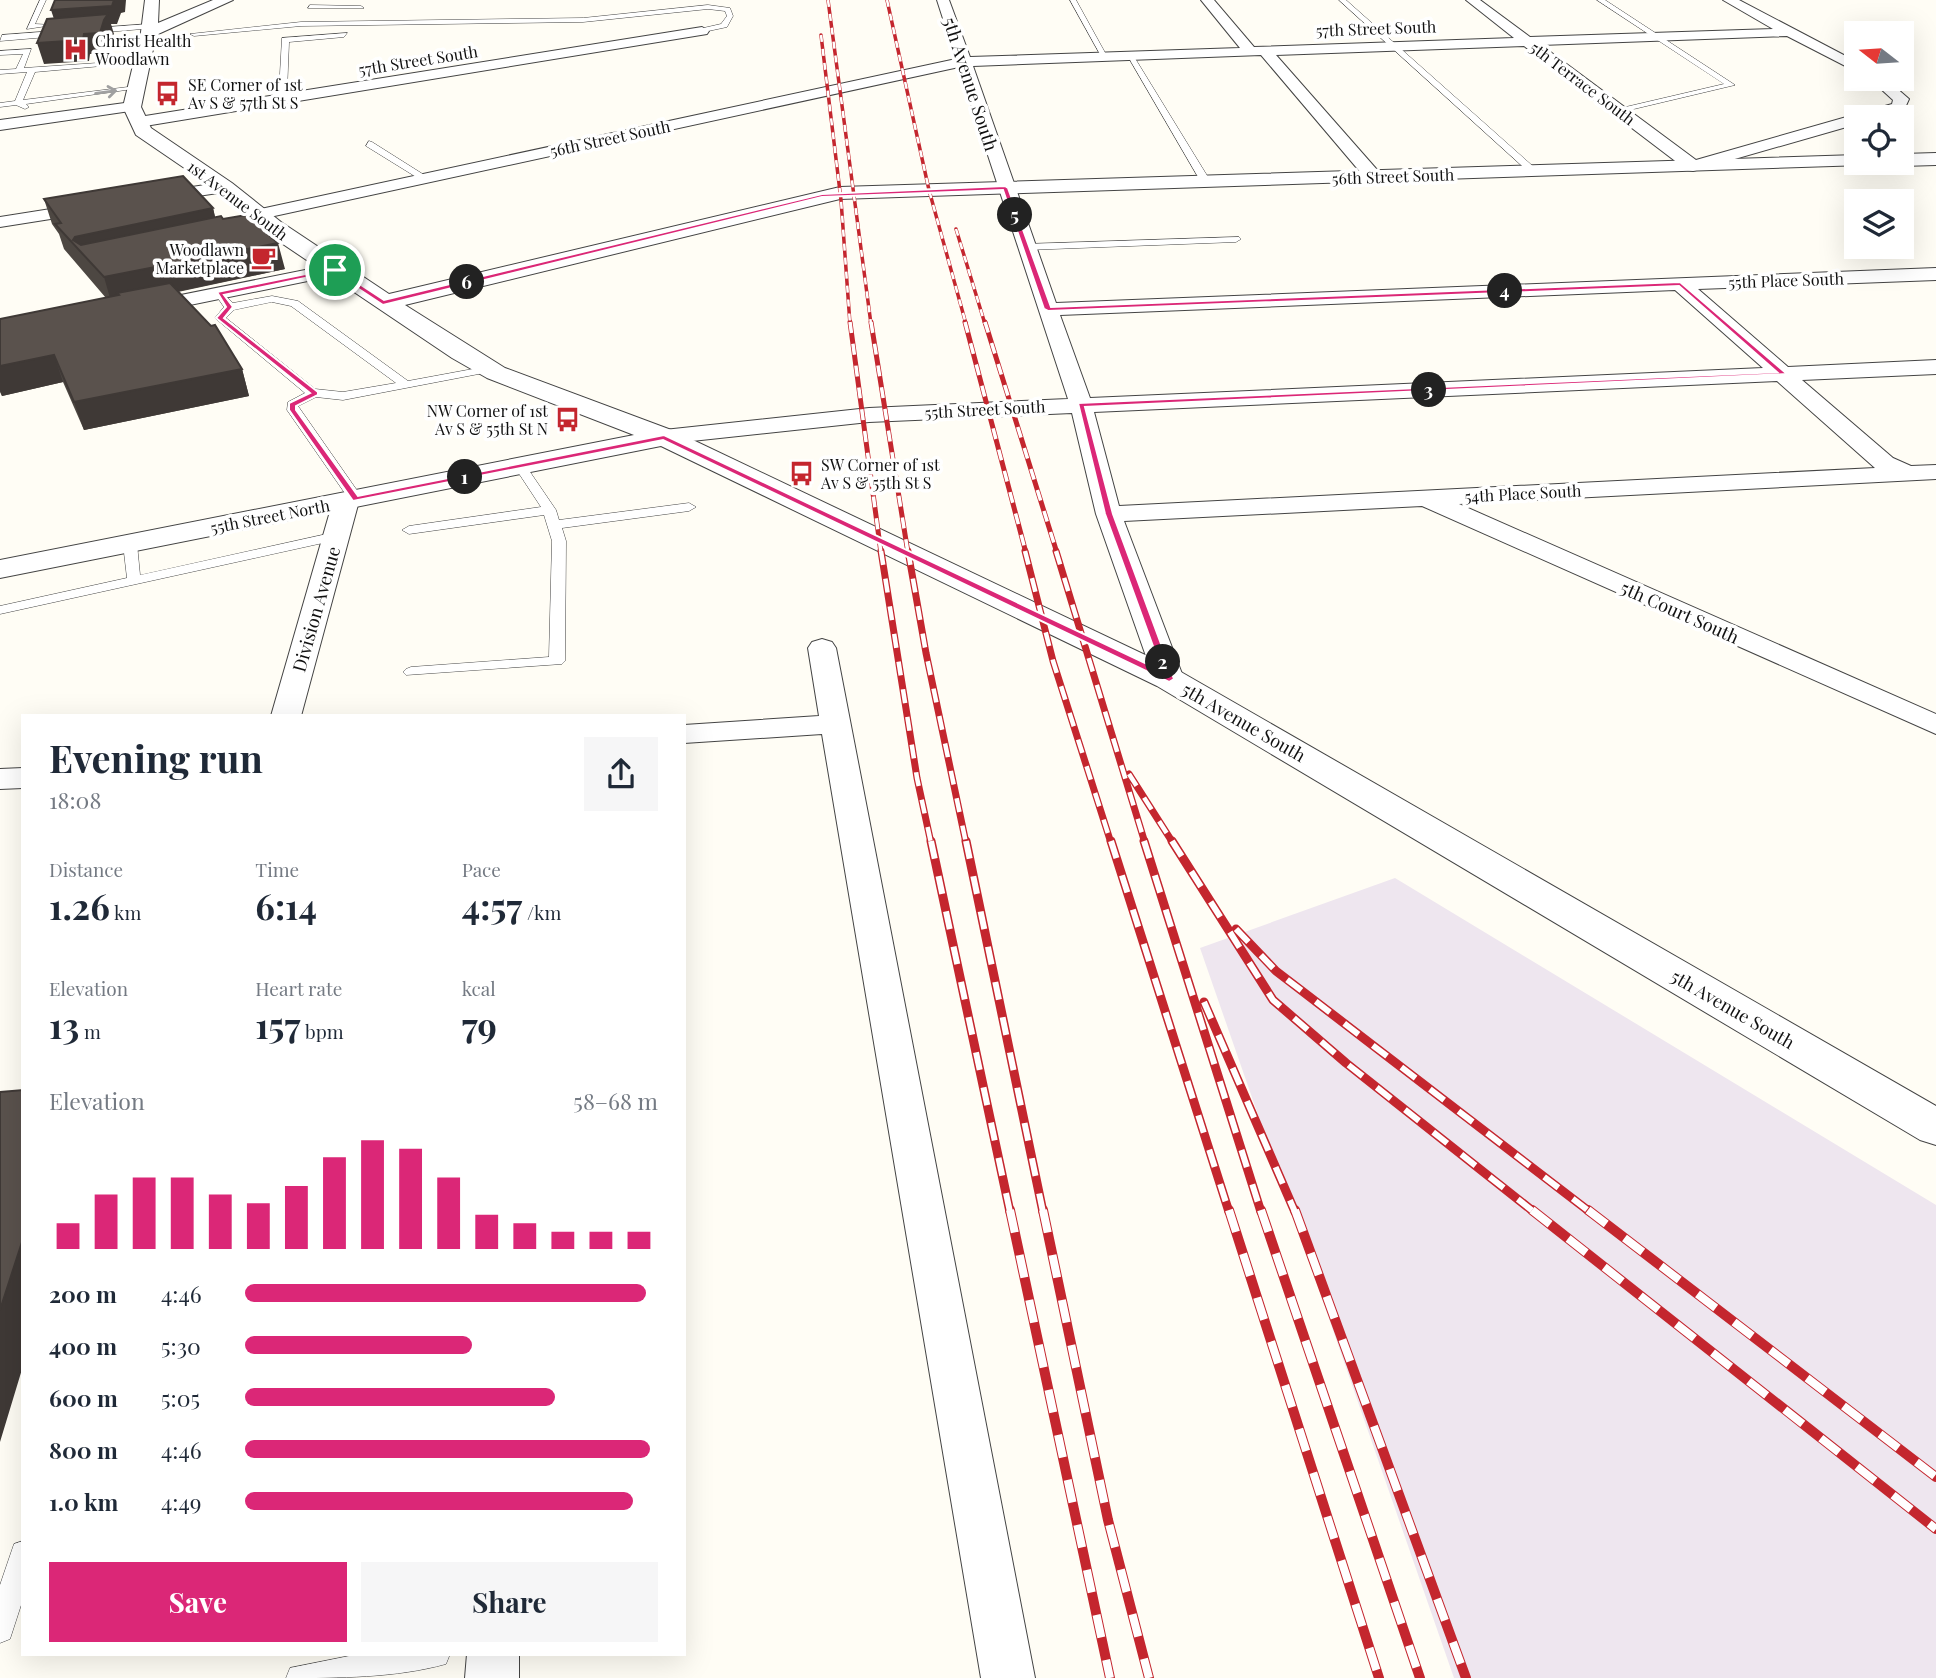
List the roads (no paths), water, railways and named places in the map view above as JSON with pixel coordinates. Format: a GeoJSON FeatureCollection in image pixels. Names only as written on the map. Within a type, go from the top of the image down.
{"type":"FeatureCollection","features":[{"type":"Feature","properties":{"kind":"street"},"geometry":{"type":"LineString","coordinates":[[136,106],[142,62],[154,26],[152,0]]}},
{"type":"Feature","properties":{"kind":"street"},"geometry":{"type":"LineString","coordinates":[[154,26],[226,0]]}},
{"type":"Feature","properties":{"kind":"street","name":"5th Avenue South"},"geometry":{"type":"LineString","coordinates":[[943,0],[1081,405],[1109,514],[1169,679],[1936,1128]]}},
{"type":"Feature","properties":{"kind":"street"},"geometry":{"type":"LineString","coordinates":[[1207,0],[1373,176]]}},
{"type":"Feature","properties":{"kind":"street","name":"5th Terrace South"},"geometry":{"type":"LineString","coordinates":[[1472,0],[1693,166]]}},
{"type":"Feature","properties":{"kind":"street"},"geometry":{"type":"LineString","coordinates":[[1730,0],[1844,61]]}},
{"type":"Feature","properties":{"kind":"street","name":"57th Street South"},"geometry":{"type":"LineString","coordinates":[[0,124],[136,106],[289,98],[702,31]]}},
{"type":"Feature","properties":{"kind":"street","name":"57th Street South"},"geometry":{"type":"LineString","coordinates":[[963,62],[1790,32]]}},
{"type":"Feature","properties":{"kind":"street","name":"56th Street South"},"geometry":{"type":"LineString","coordinates":[[263,224],[424,178],[963,62]]}},
{"type":"Feature","properties":{"kind":"street"},"geometry":{"type":"LineString","coordinates":[[1891,91],[1901,99],[1900,105]]}},
{"type":"Feature","properties":{"kind":"street","name":"1st Avenue South"},"geometry":{"type":"LineString","coordinates":[[136,106],[143,131],[225,187],[263,224],[489,369],[664,437],[1169,679]]}},
{"type":"Feature","properties":{"kind":"street"},"geometry":{"type":"LineString","coordinates":[[1693,166],[1844,123]]}},
{"type":"Feature","properties":{"kind":"street"},"geometry":{"type":"LineString","coordinates":[[1914,160],[1936,159]]}},
{"type":"Feature","properties":{"kind":"street","name":"56th Street South"},"geometry":{"type":"LineString","coordinates":[[383,303],[822,196],[929,190],[1844,161]]}},
{"type":"Feature","properties":{"kind":"street"},"geometry":{"type":"LineString","coordinates":[[0,222],[225,187]]}},
{"type":"Feature","properties":{"kind":"street"},"geometry":{"type":"LineString","coordinates":[[124,312],[225,301],[335,270]]}},
{"type":"Feature","properties":{"kind":"street","name":"55th Place South"},"geometry":{"type":"LineString","coordinates":[[1048,309],[1936,274]]}},
{"type":"Feature","properties":{"kind":"street"},"geometry":{"type":"LineString","coordinates":[[1680,284],[1884,463],[1936,484]]}},
{"type":"Feature","properties":{"kind":"street","name":"55th Street South"},"geometry":{"type":"LineString","coordinates":[[664,437],[869,415],[1936,367]]}},
{"type":"Feature","properties":{"kind":"street","name":"55th Street North"},"geometry":{"type":"LineString","coordinates":[[0,569],[664,437]]}},
{"type":"Feature","properties":{"kind":"street","name":"54th Place South"},"geometry":{"type":"LineString","coordinates":[[1109,514],[1936,472]]}},
{"type":"Feature","properties":{"kind":"street","name":"5th Court South"},"geometry":{"type":"LineString","coordinates":[[1424,498],[1936,725]]}},
{"type":"Feature","properties":{"kind":"street","name":"Division Avenue"},"geometry":{"type":"LineString","coordinates":[[287,714],[336,536],[351,500]]}},
{"type":"Feature","properties":{"kind":"street"},"geometry":{"type":"LineString","coordinates":[[821,648],[1008,1678]]}},
{"type":"Feature","properties":{"kind":"street"},"geometry":{"type":"LineString","coordinates":[[686,734],[834,724]]}},
{"type":"Feature","properties":{"kind":"street"},"geometry":{"type":"LineString","coordinates":[[0,779],[21,778]]}},
{"type":"Feature","properties":{"kind":"street"},"geometry":{"type":"LineString","coordinates":[[492,1678],[493,1656]]}},
{"type":"Feature","properties":{"kind":"lane"},"geometry":{"type":"LineString","coordinates":[[43,0],[30,27],[154,26]]}},
{"type":"Feature","properties":{"kind":"lane"},"geometry":{"type":"LineString","coordinates":[[301,24],[310,7],[330,0]]}},
{"type":"Feature","properties":{"kind":"lane"},"geometry":{"type":"LineString","coordinates":[[1073,0],[1105,56]]}},
{"type":"Feature","properties":{"kind":"lane"},"geometry":{"type":"LineString","coordinates":[[1342,0],[1533,171]]}},
{"type":"Feature","properties":{"kind":"lane"},"geometry":{"type":"LineString","coordinates":[[1600,0],[1731,85],[1620,111]]}},
{"type":"Feature","properties":{"kind":"lane"},"geometry":{"type":"LineString","coordinates":[[310,7],[361,8]]}},
{"type":"Feature","properties":{"kind":"lane"},"geometry":{"type":"LineString","coordinates":[[194,34],[301,24],[583,20],[701,7],[728,9],[730,16],[724,25],[702,31]]}},
{"type":"Feature","properties":{"kind":"lane"},"geometry":{"type":"LineString","coordinates":[[0,39],[154,26]]}},
{"type":"Feature","properties":{"kind":"lane"},"geometry":{"type":"LineString","coordinates":[[289,98],[283,92],[285,40],[344,35]]}},
{"type":"Feature","properties":{"kind":"lane"},"geometry":{"type":"LineString","coordinates":[[0,52],[29,51],[19,71]]}},
{"type":"Feature","properties":{"kind":"lane"},"geometry":{"type":"LineString","coordinates":[[1129,55],[1206,182]]}},
{"type":"Feature","properties":{"kind":"lane"},"geometry":{"type":"LineString","coordinates":[[0,72],[142,62]]}},
{"type":"Feature","properties":{"kind":"lane"},"geometry":{"type":"LineString","coordinates":[[80,76],[83,66]]}},
{"type":"Feature","properties":{"kind":"lane"},"geometry":{"type":"LineString","coordinates":[[18,103],[32,70]]}},
{"type":"Feature","properties":{"kind":"lane"},"geometry":{"type":"LineString","coordinates":[[75,95],[78,86]]}},
{"type":"Feature","properties":{"kind":"lane"},"geometry":{"type":"LineString","coordinates":[[75,95],[136,106]]}},
{"type":"Feature","properties":{"kind":"lane"},"geometry":{"type":"LineString","coordinates":[[18,103],[21,107],[79,100],[75,95]]}},
{"type":"Feature","properties":{"kind":"lane"},"geometry":{"type":"LineString","coordinates":[[0,105],[18,103]]}},
{"type":"Feature","properties":{"kind":"lane"},"geometry":{"type":"LineString","coordinates":[[369,144],[424,178]]}},
{"type":"Feature","properties":{"kind":"lane"},"geometry":{"type":"LineString","coordinates":[[1026,247],[1236,239]]}},
{"type":"Feature","properties":{"kind":"lane"},"geometry":{"type":"LineString","coordinates":[[405,384],[294,303],[272,299],[225,301],[220,318],[315,393],[343,396],[489,369]]}},
{"type":"Feature","properties":{"kind":"lane"},"geometry":{"type":"LineString","coordinates":[[315,393],[292,405],[293,410],[351,500]]}},
{"type":"Feature","properties":{"kind":"lane"},"geometry":{"type":"LineString","coordinates":[[411,672],[557,661],[559,541],[552,518],[520,466]]}},
{"type":"Feature","properties":{"kind":"lane"},"geometry":{"type":"LineString","coordinates":[[409,530],[689,507]]}},
{"type":"Feature","properties":{"kind":"lane"},"geometry":{"type":"LineString","coordinates":[[0,610],[336,536]]}},
{"type":"Feature","properties":{"kind":"lane"},"geometry":{"type":"LineString","coordinates":[[130,544],[134,580]]}},
{"type":"Feature","properties":{"kind":"lane"},"geometry":{"type":"LineString","coordinates":[[0,1630],[21,1560]]}},
{"type":"Feature","properties":{"kind":"lane"},"geometry":{"type":"LineString","coordinates":[[300,1678],[425,1656]]}},
{"type":"Feature","properties":{"kind":"railway"},"geometry":{"type":"LineString","coordinates":[[828,0],[871,324]]}},
{"type":"Feature","properties":{"kind":"railway"},"geometry":{"type":"LineString","coordinates":[[887,0],[929,190],[966,324]]}},
{"type":"Feature","properties":{"kind":"railway"},"geometry":{"type":"LineString","coordinates":[[821,35],[841,200],[850,324]]}},
{"type":"Feature","properties":{"kind":"railway"},"geometry":{"type":"LineString","coordinates":[[956,229],[985,324]]}},
{"type":"Feature","properties":{"kind":"railway"},"geometry":{"type":"LineString","coordinates":[[850,322],[881,553]]}},
{"type":"Feature","properties":{"kind":"railway"},"geometry":{"type":"LineString","coordinates":[[871,322],[908,553]]}},
{"type":"Feature","properties":{"kind":"railway"},"geometry":{"type":"LineString","coordinates":[[965,322],[1026,553]]}},
{"type":"Feature","properties":{"kind":"railway"},"geometry":{"type":"LineString","coordinates":[[985,322],[1057,553]]}},
{"type":"Feature","properties":{"kind":"railway"},"geometry":{"type":"LineString","coordinates":[[881,551],[917,778],[931,843]]}},
{"type":"Feature","properties":{"kind":"railway"},"geometry":{"type":"LineString","coordinates":[[908,551],[926,653],[966,843]]}},
{"type":"Feature","properties":{"kind":"railway"},"geometry":{"type":"LineString","coordinates":[[1025,551],[1053,661],[1111,843]]}},
{"type":"Feature","properties":{"kind":"railway"},"geometry":{"type":"LineString","coordinates":[[1056,551],[1145,843]]}},
{"type":"Feature","properties":{"kind":"railway"},"geometry":{"type":"LineString","coordinates":[[1129,774],[1173,843]]}},
{"type":"Feature","properties":{"kind":"railway"},"geometry":{"type":"LineString","coordinates":[[931,841],[1010,1212]]}},
{"type":"Feature","properties":{"kind":"railway"},"geometry":{"type":"LineString","coordinates":[[966,841],[1043,1212]]}},
{"type":"Feature","properties":{"kind":"railway"},"geometry":{"type":"LineString","coordinates":[[1111,841],[1229,1212]]}},
{"type":"Feature","properties":{"kind":"railway"},"geometry":{"type":"LineString","coordinates":[[1144,841],[1261,1212]]}},
{"type":"Feature","properties":{"kind":"railway"},"geometry":{"type":"LineString","coordinates":[[1172,841],[1273,1000],[1346,1063],[1534,1212]]}},
{"type":"Feature","properties":{"kind":"railway"},"geometry":{"type":"LineString","coordinates":[[1236,929],[1276,971],[1590,1212]]}},
{"type":"Feature","properties":{"kind":"railway"},"geometry":{"type":"LineString","coordinates":[[1204,1002],[1295,1212]]}},
{"type":"Feature","properties":{"kind":"railway"},"geometry":{"type":"LineString","coordinates":[[1010,1210],[1110,1678]]}},
{"type":"Feature","properties":{"kind":"railway"},"geometry":{"type":"LineString","coordinates":[[1043,1210],[1108,1520],[1149,1678]]}},
{"type":"Feature","properties":{"kind":"railway"},"geometry":{"type":"LineString","coordinates":[[1229,1210],[1379,1678]]}},
{"type":"Feature","properties":{"kind":"railway"},"geometry":{"type":"LineString","coordinates":[[1261,1210],[1420,1678]]}},
{"type":"Feature","properties":{"kind":"railway"},"geometry":{"type":"LineString","coordinates":[[1295,1210],[1466,1678]]}},
{"type":"Feature","properties":{"kind":"railway"},"geometry":{"type":"LineString","coordinates":[[1532,1210],[1936,1529]]}},
{"type":"Feature","properties":{"kind":"railway"},"geometry":{"type":"LineString","coordinates":[[1588,1210],[1936,1477]]}},
{"type":"Feature","properties":{"kind":"place","name":"Christ Health Woodlawn"},"geometry":{"type":"Point","coordinates":[75,49]}},
{"type":"Feature","properties":{"kind":"place","name":"SE Corner of 1st Av S & 57th St S"},"geometry":{"type":"Point","coordinates":[168,93]}},
{"type":"Feature","properties":{"kind":"place","name":"Woodlawn Marketplace"},"geometry":{"type":"Point","coordinates":[264,258]}},
{"type":"Feature","properties":{"kind":"place","name":"NW Corner of 1st Av S & 55th St N"},"geometry":{"type":"Point","coordinates":[568,419]}},
{"type":"Feature","properties":{"kind":"place","name":"SW Corner of 1st Av S & 55th St S"},"geometry":{"type":"Point","coordinates":[801,473]}}]}
